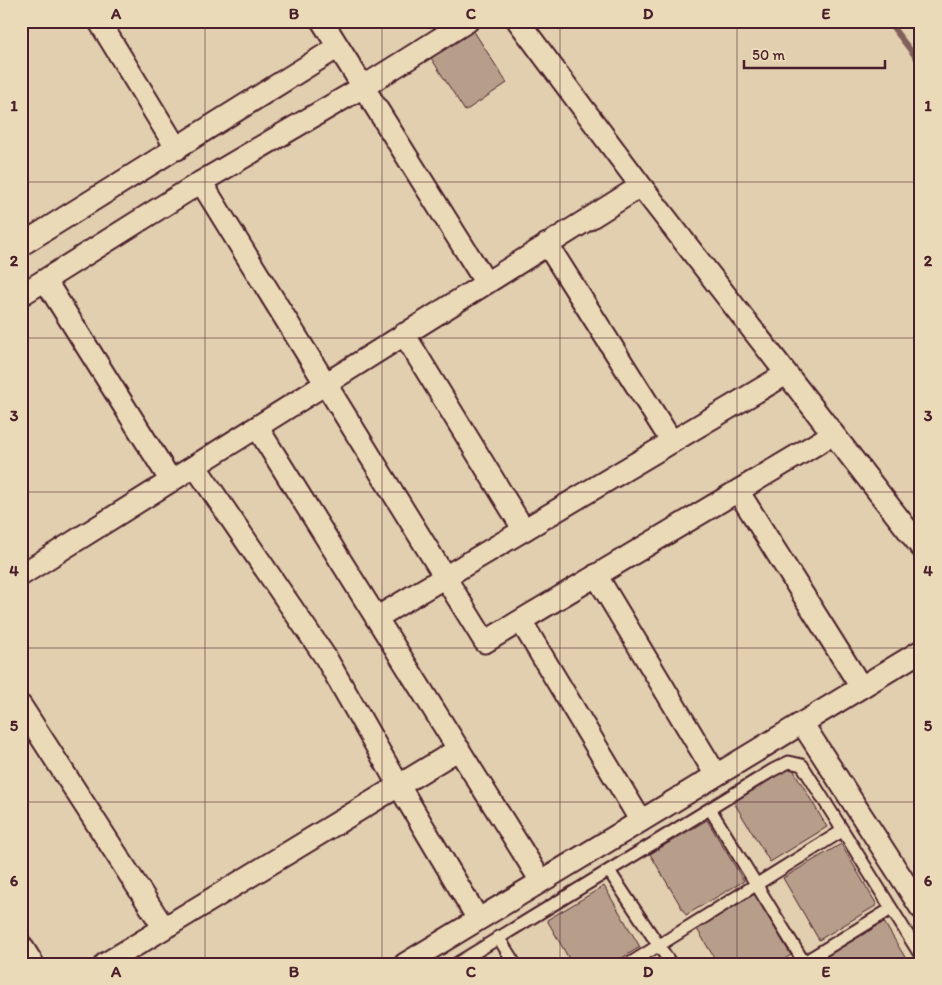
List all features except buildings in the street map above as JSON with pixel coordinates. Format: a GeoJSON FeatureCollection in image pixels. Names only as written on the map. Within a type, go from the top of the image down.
{"type":"FeatureCollection","features":[{"type":"Feature","properties":{"kind":"street"},"geometry":{"type":"LineString","coordinates":[[99,21],[176,148]]}},
{"type":"Feature","properties":{"kind":"street"},"geometry":{"type":"LineString","coordinates":[[322,21],[486,282]]}},
{"type":"Feature","properties":{"kind":"street"},"geometry":{"type":"LineString","coordinates":[[21,295],[201,182],[363,87],[468,21]]}},
{"type":"Feature","properties":{"kind":"street"},"geometry":{"type":"LineString","coordinates":[[518,21],[640,186],[921,547]]}},
{"type":"Feature","properties":{"kind":"street"},"geometry":{"type":"LineString","coordinates":[[21,246],[338,47]]}},
{"type":"Feature","properties":{"kind":"street"},"geometry":{"type":"LineString","coordinates":[[201,182],[485,642],[833,434]]}},
{"type":"Feature","properties":{"kind":"street"},"geometry":{"type":"LineString","coordinates":[[21,575],[640,186]]}},
{"type":"Feature","properties":{"kind":"street"},"geometry":{"type":"LineString","coordinates":[[547,244],[672,442]]}},
{"type":"Feature","properties":{"kind":"street"},"geometry":{"type":"LineString","coordinates":[[45,280],[171,480]]}},
{"type":"Feature","properties":{"kind":"street"},"geometry":{"type":"LineString","coordinates":[[404,334],[524,530]]}},
{"type":"Feature","properties":{"kind":"street"},"geometry":{"type":"LineString","coordinates":[[376,618],[786,374]]}},
{"type":"Feature","properties":{"kind":"street"},"geometry":{"type":"LineString","coordinates":[[257,427],[541,881]]}},
{"type":"Feature","properties":{"kind":"street"},"geometry":{"type":"LineString","coordinates":[[195,466],[326,658],[478,919]]}},
{"type":"Feature","properties":{"kind":"street"},"geometry":{"type":"LineString","coordinates":[[738,491],[861,687]]}},
{"type":"Feature","properties":{"kind":"street"},"geometry":{"type":"LineString","coordinates":[[596,575],[716,775]]}},
{"type":"Feature","properties":{"kind":"street"},"geometry":{"type":"LineString","coordinates":[[521,621],[641,821]]}},
{"type":"Feature","properties":{"kind":"street"},"geometry":{"type":"LineString","coordinates":[[405,964],[921,651]]}},
{"type":"Feature","properties":{"kind":"street"},"geometry":{"type":"LineString","coordinates":[[21,706],[164,928]]}},
{"type":"Feature","properties":{"kind":"street"},"geometry":{"type":"LineString","coordinates":[[802,723],[921,908]]}},
{"type":"Feature","properties":{"kind":"street"},"geometry":{"type":"LineString","coordinates":[[105,964],[459,749]]}},
{"type":"Feature","properties":{"kind":"street"},"geometry":{"type":"LineString","coordinates":[[21,945],[32,964]]}},
{"type":"Feature","properties":{"kind":"lane"},"geometry":{"type":"LineString","coordinates":[[456,964],[789,762],[802,765],[921,956]]}},
{"type":"Feature","properties":{"kind":"lane"},"geometry":{"type":"LineString","coordinates":[[710,809],[803,963],[891,909]]}},
{"type":"Feature","properties":{"kind":"lane"},"geometry":{"type":"LineString","coordinates":[[629,964],[842,831]]}},
{"type":"Feature","properties":{"kind":"lane"},"geometry":{"type":"LineString","coordinates":[[609,870],[672,964]]}},
{"type":"Feature","properties":{"kind":"lane"},"geometry":{"type":"LineString","coordinates":[[498,937],[515,964]]}},
{"type":"Feature","properties":{"kind":"waterway"},"geometry":{"type":"LineString","coordinates":[[888,21],[921,64]]}}]}
